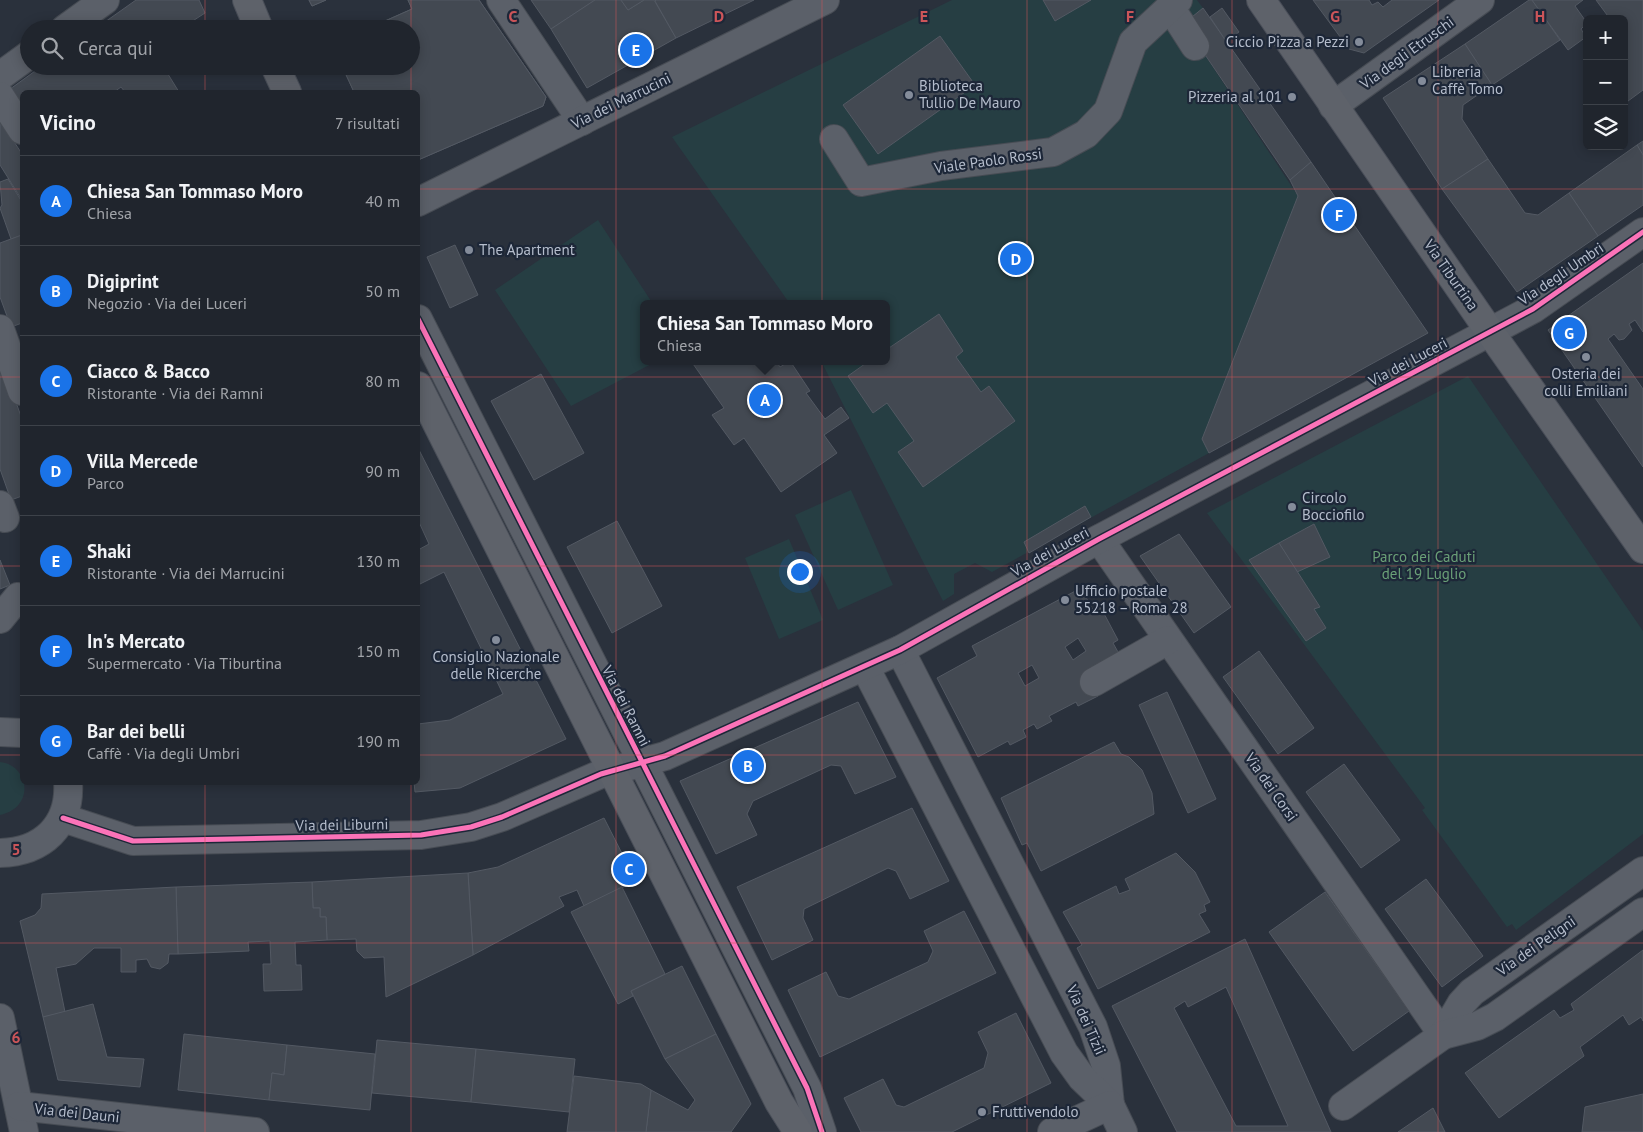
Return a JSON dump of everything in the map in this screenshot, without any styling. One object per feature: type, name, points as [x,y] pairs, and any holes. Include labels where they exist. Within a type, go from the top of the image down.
[{"type":"main road","points":[[247,0],[255,20]]},
{"type":"main road","name":"Via Tiburtina","points":[[1261,0],[1490,332],[1643,548]]},
{"type":"main road","points":[[279,75],[286,90]]},
{"type":"main road","points":[[420,390],[774,1094],[798,1132]]},
{"type":"street","points":[[77,20],[104,0]]},
{"type":"street","points":[[501,0],[582,121]]},
{"type":"street","name":"Via dei Marrucini","points":[[420,201],[825,0]]},
{"type":"street","name":"Via degli Etruschi","points":[[1333,106],[1480,0]]},
{"type":"street","points":[[1174,4],[1195,46]]},
{"type":"street","name":"Viale Paolo Rossi","points":[[834,139],[861,182],[941,166],[1053,152],[1086,134],[1108,111],[1133,42],[1174,4]]},
{"type":"street","points":[[0,76],[20,62]]},
{"type":"street","points":[[0,96],[20,127]]},
{"type":"street","name":"Via degli Umbri","points":[[1490,332],[1533,309],[1643,232]]},
{"type":"street","name":"Via dei Ramni","points":[[420,323],[641,764],[807,1088],[818,1114],[822,1132]]},
{"type":"street","name":"Via dei Luceri","points":[[613,771],[665,756],[900,650],[1099,539],[1490,332]]},
{"type":"street","points":[[9,334],[20,382]]},
{"type":"street","name":"Via dei Corsi","points":[[1099,539],[1443,1035]]},
{"type":"street","points":[[0,619],[18,597]]},
{"type":"street","points":[[1094,682],[1168,640]]},
{"type":"street","name":"Via dei Tizii","points":[[900,650],[1093,1027],[1106,1066],[1110,1105]]},
{"type":"street","name":"Via dei Tizii","points":[[865,667],[1064,1053],[1082,1078],[1110,1105]]},
{"type":"street","name":"Via dei Liburni","points":[[64,818],[133,841],[421,835],[484,823],[613,771]]},
{"type":"street","points":[[0,853],[32,846],[50,835],[64,818],[67,807],[68,785]]},
{"type":"street","name":"Via dei Peligni","points":[[1443,1035],[1461,1004],[1472,992],[1643,871]]},
{"type":"street","name":"Via dei Peligni","points":[[1343,1106],[1443,1035],[1477,1026],[1495,1017],[1643,912]]},
{"type":"street","points":[[0,1018],[21,1119]]},
{"type":"street","points":[[1052,1132],[1110,1105],[1123,1132]]},
{"type":"street","name":"Via dei Dauni","points":[[21,1119],[255,1132]]},
{"type":"green space","points":[[952,0],[1197,0],[1203,8],[1191,34],[1298,196],[1202,439],[1209,453],[992,572],[975,563],[954,574],[954,594],[943,601],[823,365],[890,365],[890,300],[787,300],[672,137]]},
{"type":"green space","points":[[598,220],[650,300],[640,300],[640,365],[649,365],[571,406],[495,290]]},
{"type":"green space","name":"Parco dei Caduti del 19 Luglio","points":[[1468,376],[1643,631],[1643,834],[1516,930],[1512,924],[1507,927],[1422,810],[1425,808],[1207,513]]},
{"type":"green space","points":[[851,490],[893,585],[838,610],[795,515]]},
{"type":"green space","points":[[789,539],[823,620],[779,639],[745,558]]},
{"type":"green space","points":[[0,762],[10,765],[17,770],[20,775],[20,785],[24,785],[24,787],[23,796],[19,804],[12,811],[0,815]]},
{"type":"building","points":[[136,0],[199,0],[205,13],[194,20],[108,20]]},
{"type":"building","points":[[309,0],[326,0],[312,6]]},
{"type":"building","points":[[309,0],[326,0],[312,6]]},
{"type":"building","points":[[408,0],[479,0],[546,97],[543,106],[420,159],[420,90],[353,90],[346,75],[408,75],[412,84],[467,60],[454,29],[420,43],[420,20],[387,20],[412,9]]},
{"type":"building","points":[[408,0],[479,0],[546,97],[543,106],[420,159],[420,90],[353,90],[346,75],[420,75],[420,20],[387,20],[412,9]]},
{"type":"building","points":[[531,0],[595,0],[551,29]]},
{"type":"building","points":[[595,0],[621,0],[628,10],[644,0],[654,0],[676,38],[587,88],[551,29]]},
{"type":"building","points":[[621,0],[644,0],[628,10]]},
{"type":"building","points":[[656,0],[754,0],[676,38]]},
{"type":"building","points":[[1043,0],[1091,0],[1055,21]]},
{"type":"building","points":[[1313,0],[1369,0],[1372,5],[1378,2],[1383,7],[1392,0],[1439,0],[1364,53],[1349,49]]},
{"type":"building","points":[[1529,0],[1532,0],[1560,40],[1492,85],[1465,44]]},
{"type":"building","points":[[1532,0],[1583,0],[1575,6],[1583,17],[1583,27],[1581,29],[1583,39],[1568,50]]},
{"type":"building","points":[[1596,0],[1643,0],[1643,90],[1628,101],[1628,15],[1607,15]]},
{"type":"building","points":[[1203,8],[1311,162],[1290,180],[1191,34],[1187,21]]},
{"type":"building","points":[[1222,8],[1239,32],[1226,41],[1210,17]]},
{"type":"building","name":"Biblioteca Tullio De Mauro","points":[[940,36],[975,85],[878,154],[843,105]]},
{"type":"building","points":[[1465,44],[1492,85],[1463,105],[1462,119],[1488,159],[1442,189],[1383,98]]},
{"type":"building","points":[[30,75],[169,75],[178,90],[123,90],[121,87],[117,90],[20,90],[20,112],[6,92]]},
{"type":"building","points":[[0,120],[20,151],[20,197],[0,165]]},
{"type":"building","points":[[1643,141],[1643,155],[1637,145]]},
{"type":"building","points":[[1637,145],[1643,155],[1643,205],[1598,236],[1569,193]]},
{"type":"building","points":[[1488,159],[1525,213],[1538,215],[1569,193],[1598,236],[1517,292],[1442,189]]},
{"type":"building","points":[[1311,162],[1428,333],[1209,453],[1202,439],[1298,196],[1290,180]]},
{"type":"building","points":[[8,179],[20,199],[20,236],[11,239],[0,208],[2,205],[0,182]]},
{"type":"building","points":[[20,236],[20,324],[11,327],[0,297],[0,243]]},
{"type":"building","points":[[455,245],[478,295],[450,308],[427,257]]},
{"type":"building","points":[[1643,263],[1643,332],[1635,320],[1629,324],[1632,330],[1624,339],[1619,340],[1614,334],[1608,339],[1643,389],[1643,467],[1548,330]]},
{"type":"building","points":[[939,314],[963,351],[956,357],[981,392],[989,386],[1015,421],[923,487],[898,452],[914,441],[887,403],[873,413],[848,376],[863,365],[890,365],[890,347]]},
{"type":"building","points":[[0,358],[20,413],[20,497],[11,500],[0,469]]},
{"type":"building","points":[[694,365],[779,365],[780,367],[793,365],[810,391],[806,393],[825,419],[841,407],[849,418],[824,435],[837,453],[781,492],[744,438],[734,445],[712,415],[724,408]]},
{"type":"building","points":[[541,374],[584,453],[534,480],[491,401]]},
{"type":"building","name":"Consiglio Nazionale delle Ricerche","points":[[420,452],[566,739],[460,788],[415,792],[414,785],[420,785],[420,724],[450,720],[503,694],[444,572],[420,584],[420,549],[429,544],[420,524]]},
{"type":"building","points":[[1085,506],[1091,517],[1029,553],[1024,542]]},
{"type":"building","points":[[617,521],[662,606],[612,633],[567,547]]},
{"type":"building","points":[[1314,524],[1330,557],[1297,572],[1279,543]]},
{"type":"building","points":[[1179,534],[1231,607],[1194,633],[1140,556]]},
{"type":"building","points":[[1279,543],[1320,607],[1314,609],[1326,628],[1306,641],[1249,560]]},
{"type":"building","points":[[0,560],[10,585],[0,589]]},
{"type":"building","points":[[1081,588],[1093,610],[1100,606],[1118,640],[1113,643],[1123,661],[1089,679],[1098,696],[1078,706],[1076,702],[1049,716],[1052,721],[1037,729],[1034,724],[1023,730],[1026,737],[1010,745],[1008,741],[978,757],[937,678],[977,656],[972,646]],"holes":[[[1078,638],[1086,651],[1073,660],[1065,647]],[[1032,665],[1039,678],[1025,686],[1018,673]]]},
{"type":"building","points":[[1259,651],[1314,728],[1278,754],[1223,677]]},
{"type":"building","points":[[1167,692],[1216,799],[1188,813],[1139,705]]},
{"type":"building","points":[[858,702],[896,777],[855,794],[841,766],[831,765],[753,801],[747,814],[757,835],[716,854],[680,781]]},
{"type":"building","points":[[1114,742],[1121,754],[1129,757],[1142,770],[1152,793],[1154,814],[1041,871],[1027,843],[1022,845],[1001,798]]},
{"type":"building","points":[[1344,764],[1400,840],[1361,868],[1306,792]]},
{"type":"building","points":[[912,808],[949,881],[910,899],[896,871],[888,868],[804,909],[803,918],[813,940],[772,960],[737,887]]},
{"type":"building","points":[[604,818],[636,881],[584,906],[577,890],[559,897],[564,906],[473,955],[468,873],[498,867]]},
{"type":"building","points":[[1176,853],[1195,872],[1210,902],[1204,905],[1206,911],[1199,914],[1210,932],[1098,989],[1077,948],[1082,945],[1063,912],[1116,886],[1119,894],[1130,890],[1125,879]]},
{"type":"building","points":[[468,873],[473,955],[386,997],[384,957],[364,958],[357,951],[356,939],[327,940],[326,917],[320,917],[320,908],[313,908],[312,882]]},
{"type":"building","points":[[1426,879],[1483,956],[1442,987],[1385,909]]},
{"type":"building","points":[[312,882],[313,908],[320,908],[320,917],[326,917],[327,940],[295,942],[296,965],[301,965],[302,990],[264,991],[263,964],[271,964],[270,941],[248,942],[249,951],[178,954],[176,887]]},
{"type":"building","points":[[176,887],[178,954],[169,954],[168,963],[160,969],[151,967],[147,959],[136,960],[136,972],[121,972],[121,948],[94,948],[76,964],[56,968],[65,1012],[43,1017],[20,921],[35,915],[41,908],[42,894]]},
{"type":"building","points":[[622,887],[665,974],[631,991],[633,996],[618,1004],[571,912]]},
{"type":"building","points":[[1325,892],[1409,1011],[1353,1051],[1269,932]]},
{"type":"building","points":[[964,911],[996,973],[820,1057],[788,990],[826,972],[838,996],[849,999],[928,962],[933,951],[924,931]]},
{"type":"building","points":[[1245,939],[1331,1132],[1177,1132],[1112,1006]],"holes":[[[1226,987],[1288,1126],[1236,1126],[1174,1008],[1185,1001],[1188,1007]]]},
{"type":"building","points":[[1643,950],[1643,1021],[1641,1017],[1629,1025],[1623,1015],[1580,1047],[1584,1056],[1499,1118],[1465,1073],[1554,1010],[1560,1018],[1574,1010],[1571,1004]]},
{"type":"building","points":[[682,966],[716,1034],[665,1059],[631,991]]},
{"type":"building","points":[[93,1004],[107,1057],[144,1059],[140,1087],[58,1080],[43,1017]]},
{"type":"building","points":[[1016,1013],[1051,1083],[952,1132],[861,1132],[844,1098],[883,1079],[896,1105],[904,1107],[984,1068],[988,1053],[978,1032]]},
{"type":"building","points":[[184,1034],[287,1045],[284,1075],[272,1073],[269,1100],[178,1090]]},
{"type":"building","points":[[716,1034],[751,1104],[731,1132],[646,1132],[651,1090],[688,1110],[695,1100],[665,1059]]},
{"type":"building","points":[[377,1040],[476,1049],[471,1102],[372,1093]]},
{"type":"building","points":[[287,1045],[375,1054],[370,1110],[269,1100],[272,1073],[284,1075]]},
{"type":"building","points":[[476,1049],[575,1059],[569,1112],[471,1102]]},
{"type":"building","points":[[574,1076],[641,1084],[651,1090],[646,1132],[567,1132]]},
{"type":"building","points":[[1643,1094],[1643,1132],[1582,1132],[1585,1107]]},
{"type":"building","points":[[1433,1108],[1445,1132],[1398,1132]]},
{"type":"cycle path","points":[[63,818],[133,841],[421,835],[471,827],[502,817],[601,774],[665,756],[900,650],[1099,539],[1533,309],[1643,232]]},
{"type":"cycle path","points":[[420,323],[807,1088],[822,1132]]},
{"type":"place","name":"Ciccio Pizza a Pezzi","points":[[1359,42]]},
{"type":"place","name":"Shaki","points":[[636,50]]},
{"type":"place","name":"Libreria Caffè Tomo","points":[[1422,81]]},
{"type":"place","name":"Biblioteca Tullio De Mauro","points":[[909,95]]},
{"type":"place","name":"Pizzeria al 101","points":[[1292,97]]},
{"type":"place","name":"In's Mercato","points":[[1339,215]]},
{"type":"place","name":"The Apartment","points":[[469,250]]},
{"type":"place","name":"Villa Mercede","points":[[1016,259]]},
{"type":"place","name":"Bar dei belli","points":[[1569,333]]},
{"type":"place","name":"Osteria dei colli Emiliani","points":[[1586,357]]},
{"type":"place","name":"Chiesa San Tommaso Moro","points":[[765,400]]},
{"type":"place","name":"Circolo Bocciofilo","points":[[1292,507]]},
{"type":"place","name":"Ufficio postale 55218 – Roma 28","points":[[1065,600]]},
{"type":"place","name":"Consiglio Nazionale delle Ricerche","points":[[496,640]]},
{"type":"place","name":"Digiprint","points":[[748,766]]},
{"type":"place","name":"Ciacco & Bacco","points":[[629,869]]},
{"type":"place","name":"Fruttivendolo","points":[[982,1112]]}]
